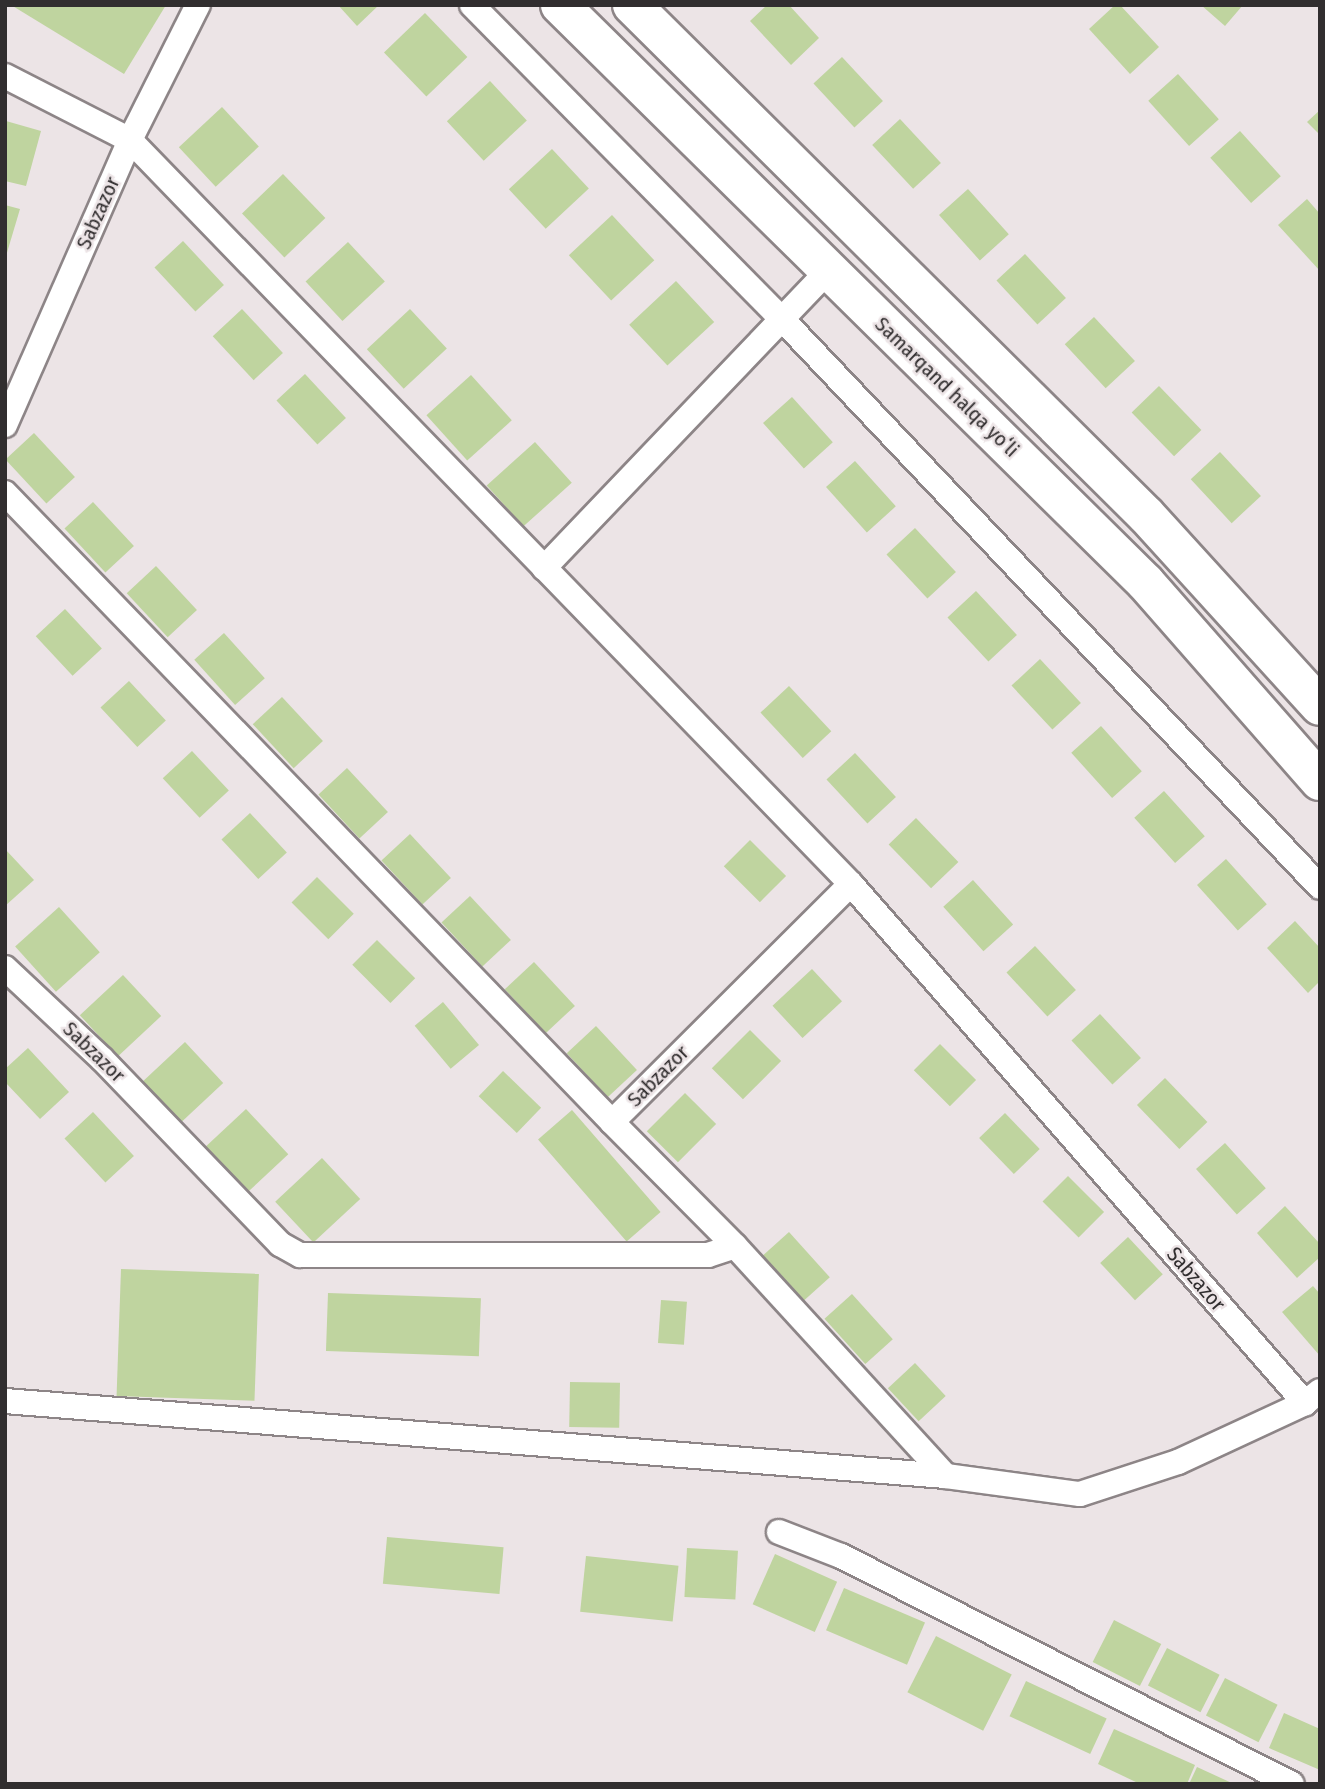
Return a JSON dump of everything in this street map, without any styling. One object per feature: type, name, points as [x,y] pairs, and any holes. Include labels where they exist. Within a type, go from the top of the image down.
[{"type":"highway","name":"Samarqand halqa yoʻli","points":[[561,5],[1145,582],[1320,781]]},
{"type":"highway","points":[[632,5],[1146,515],[1320,706]]},
{"type":"street","name":"Sabzazor","points":[[5,425],[130,140],[198,5]]},
{"type":"street","points":[[472,5],[782,319],[1320,887]]},
{"type":"street","points":[[5,76],[130,140],[850,884]]},
{"type":"street","points":[[544,568],[828,271]]},
{"type":"street","points":[[5,493],[612,1122]]},
{"type":"street","name":"Sabzazor","points":[[5,968],[102,1059],[280,1244],[300,1255],[708,1255],[735,1246],[612,1122],[850,884],[1312,1397]]},
{"type":"street","points":[[735,1246],[946,1476]]},
{"type":"street","points":[[5,1401],[946,1476],[1080,1494],[1178,1462],[1312,1397]]},
{"type":"street","points":[[779,1532],[841,1556],[1292,1784]]},
{"type":"building","points":[[11,5],[166,5],[124,74]]},
{"type":"building","points":[[338,5],[379,5],[357,26]]},
{"type":"building","points":[[767,5],[789,5],[819,38],[791,65],[750,21]]},
{"type":"building","points":[[1115,5],[1120,5],[1159,47],[1130,74],[1089,29]]},
{"type":"building","points":[[1201,5],[1243,5],[1225,26]]},
{"type":"building","points":[[425,13],[467,57],[426,96],[384,53]]},
{"type":"building","points":[[842,57],[883,101],[854,127],[813,84]]},
{"type":"building","points":[[1178,74],[1219,119],[1189,146],[1148,101]]},
{"type":"building","points":[[490,81],[527,120],[484,161],[447,121]]},
{"type":"building","points":[[222,107],[259,146],[216,187],[179,147]]},
{"type":"building","points":[[1320,110],[1320,135],[1307,122]]},
{"type":"building","points":[[900,119],[941,163],[913,189],[872,145]]},
{"type":"building","points":[[6,121],[41,131],[26,186],[5,181]]},
{"type":"building","points":[[1240,131],[1281,176],[1251,203],[1210,158]]},
{"type":"building","points":[[552,149],[589,188],[546,229],[509,189]]},
{"type":"building","points":[[283,174],[325,218],[284,257],[242,214]]},
{"type":"building","points":[[968,189],[1009,234],[980,260],[939,215]]},
{"type":"building","points":[[1307,199],[1320,214],[1320,271],[1278,225]]},
{"type":"building","points":[[5,205],[20,209],[6,256],[5,256]]},
{"type":"building","points":[[612,215],[654,260],[611,301],[569,255]]},
{"type":"building","points":[[183,241],[224,285],[195,311],[154,268]]},
{"type":"building","points":[[348,242],[385,281],[342,321],[306,282]]},
{"type":"building","points":[[1025,254],[1066,298],[1037,324],[996,281]]},
{"type":"building","points":[[676,281],[714,322],[667,366],[629,325]]},
{"type":"building","points":[[242,309],[283,353],[254,380],[213,336]]},
{"type":"building","points":[[410,309],[447,348],[404,389],[367,349]]},
{"type":"building","points":[[1094,317],[1135,361],[1106,388],[1065,344]]},
{"type":"building","points":[[305,374],[346,418],[317,444],[276,401]]},
{"type":"building","points":[[471,375],[512,420],[467,460],[426,415]]},
{"type":"building","points":[[1159,386],[1201,430],[1174,456],[1132,412]]},
{"type":"building","points":[[792,397],[833,442],[804,468],[763,423]]},
{"type":"building","points":[[34,433],[75,477],[46,503],[5,460]]},
{"type":"building","points":[[535,442],[572,483],[523,526],[487,485]]},
{"type":"building","points":[[1220,452],[1261,496],[1232,523],[1191,479]]},
{"type":"building","points":[[855,461],[896,506],[867,532],[826,487]]},
{"type":"building","points":[[93,502],[134,546],[105,572],[64,529]]},
{"type":"building","points":[[915,528],[956,572],[927,598],[886,555]]},
{"type":"building","points":[[156,566],[197,610],[168,637],[127,593]]},
{"type":"building","points":[[976,591],[1017,635],[988,661],[947,618]]},
{"type":"building","points":[[65,609],[102,648],[73,676],[36,636]]},
{"type":"building","points":[[224,633],[265,678],[235,705],[194,660]]},
{"type":"building","points":[[1040,659],[1081,703],[1052,729],[1011,686]]},
{"type":"building","points":[[129,681],[166,720],[137,747],[100,708]]},
{"type":"building","points":[[789,686],[831,731],[803,758],[760,713]]},
{"type":"building","points":[[282,697],[323,741],[294,768],[253,724]]},
{"type":"building","points":[[1101,726],[1142,771],[1112,798],[1071,753]]},
{"type":"building","points":[[192,751],[229,790],[200,818],[163,778]]},
{"type":"building","points":[[855,753],[896,797],[867,823],[826,780]]},
{"type":"building","points":[[347,768],[388,812],[359,838],[318,795]]},
{"type":"building","points":[[1164,791],[1205,836],[1175,863],[1134,818]]},
{"type":"building","points":[[250,813],[287,852],[258,879],[221,840]]},
{"type":"building","points":[[916,818],[958,862],[931,888],[889,844]]},
{"type":"building","points":[[410,834],[451,878],[422,904],[381,861]]},
{"type":"building","points":[[750,840],[786,876],[760,902],[724,866]]},
{"type":"building","points":[[5,849],[34,880],[5,906]]},
{"type":"building","points":[[1226,859],[1267,904],[1238,930],[1197,885]]},
{"type":"building","points":[[317,877],[354,914],[328,939],[292,902]]},
{"type":"building","points":[[973,880],[1013,925],[983,951],[943,907]]},
{"type":"building","points":[[470,896],[511,940],[482,966],[441,923]]},
{"type":"building","points":[[59,907],[100,952],[56,992],[15,946]]},
{"type":"building","points":[[1295,921],[1320,948],[1320,981],[1308,993],[1267,948]]},
{"type":"building","points":[[377,940],[415,978],[390,1003],[352,965]]},
{"type":"building","points":[[1035,946],[1076,990],[1047,1016],[1006,973]]},
{"type":"building","points":[[534,962],[575,1006],[546,1033],[505,989]]},
{"type":"building","points":[[812,969],[842,1001],[803,1038],[773,1006]]},
{"type":"building","points":[[123,975],[161,1016],[118,1056],[80,1015]]},
{"type":"building","points":[[443,1002],[479,1045],[451,1069],[415,1026]]},
{"type":"building","points":[[1100,1014],[1141,1058],[1112,1084],[1071,1041]]},
{"type":"building","points":[[596,1026],[637,1070],[608,1097],[567,1053]]},
{"type":"building","points":[[750,1030],[781,1061],[743,1099],[712,1068]]},
{"type":"building","points":[[185,1042],[223,1083],[179,1124],[141,1083]]},
{"type":"building","points":[[940,1044],[976,1080],[950,1106],[914,1070]]},
{"type":"building","points":[[28,1048],[69,1092],[40,1119],[5,1082],[5,1069]]},
{"type":"building","points":[[503,1071],[541,1108],[517,1133],[479,1096]]},
{"type":"building","points":[[1165,1078],[1207,1122],[1179,1149],[1137,1105]]},
{"type":"building","points":[[685,1093],[716,1124],[678,1162],[647,1131]]},
{"type":"building","points":[[246,1109],[288,1154],[245,1195],[203,1149]]},
{"type":"building","points":[[572,1110],[661,1212],[627,1241],[538,1140]]},
{"type":"building","points":[[93,1112],[134,1156],[105,1182],[64,1139]]},
{"type":"building","points":[[1005,1113],[1040,1149],[1014,1174],[979,1138]]},
{"type":"building","points":[[1225,1143],[1266,1188],[1237,1214],[1196,1169]]},
{"type":"building","points":[[322,1158],[360,1199],[313,1243],[275,1202]]},
{"type":"building","points":[[1068,1176],[1104,1212],[1079,1238],[1043,1201]]},
{"type":"building","points":[[1285,1206],[1320,1244],[1320,1257],[1297,1278],[1257,1233]]},
{"type":"building","points":[[789,1232],[830,1277],[802,1302],[762,1257]]},
{"type":"building","points":[[1128,1237],[1163,1274],[1135,1300],[1100,1263]]},
{"type":"building","points":[[121,1269],[259,1274],[254,1401],[117,1396]]},
{"type":"building","points":[[1313,1286],[1320,1294],[1320,1356],[1282,1312]]},
{"type":"building","points":[[328,1293],[481,1298],[479,1356],[326,1351]]},
{"type":"building","points":[[852,1294],[893,1339],[865,1364],[825,1319]]},
{"type":"building","points":[[661,1300],[687,1302],[684,1345],[658,1343]]},
{"type":"building","points":[[915,1363],[946,1396],[919,1421],[888,1388]]},
{"type":"building","points":[[570,1382],[620,1383],[619,1428],[569,1427]]},
{"type":"building","points":[[387,1537],[504,1547],[499,1594],[383,1584]]},
{"type":"building","points":[[687,1548],[738,1551],[735,1600],[684,1597]]},
{"type":"building","points":[[775,1554],[837,1582],[815,1632],[753,1604]]},
{"type":"building","points":[[586,1556],[678,1566],[673,1621],[580,1612]]},
{"type":"building","points":[[844,1588],[925,1622],[907,1665],[826,1630]]},
{"type":"building","points":[[1114,1620],[1161,1644],[1140,1686],[1093,1662]]},
{"type":"building","points":[[936,1636],[1012,1675],[983,1731],[907,1692]]},
{"type":"building","points":[[1167,1648],[1220,1675],[1201,1712],[1148,1685]]},
{"type":"building","points":[[1225,1678],[1278,1705],[1259,1742],[1206,1715]]},
{"type":"building","points":[[1026,1681],[1107,1719],[1090,1754],[1010,1716]]},
{"type":"building","points":[[1284,1713],[1320,1729],[1320,1770],[1269,1748]]},
{"type":"building","points":[[1114,1729],[1195,1765],[1187,1784],[1140,1784],[1098,1764]]},
{"type":"building","points":[[1197,1767],[1234,1784],[1189,1784]]}]
